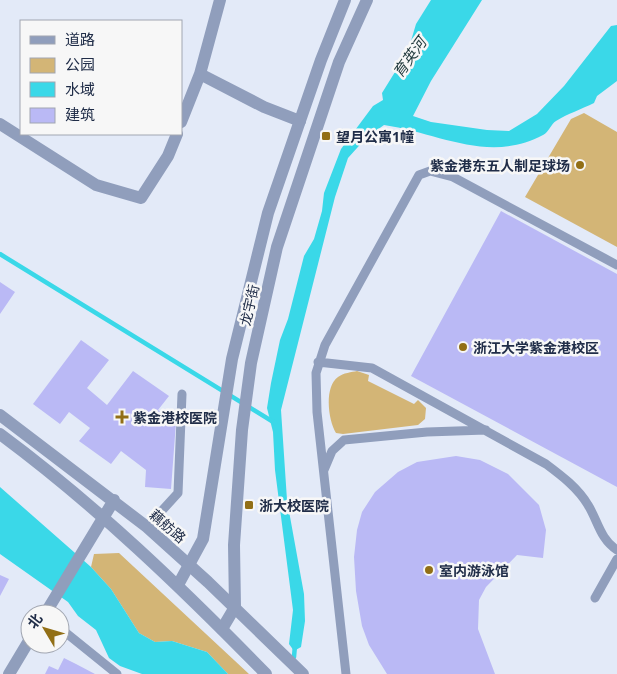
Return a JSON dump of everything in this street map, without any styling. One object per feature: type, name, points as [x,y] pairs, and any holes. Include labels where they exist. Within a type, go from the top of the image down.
[{"type":"street","points":[[182,119],[200,74],[220,0]]},
{"type":"street","name":"龙宇街","points":[[178,585],[203,539],[220,422],[232,359],[268,212],[345,0]]},
{"type":"street","name":"龙宇街","points":[[235,607],[234,544],[242,430],[251,363],[277,246],[339,62],[367,0]]},
{"type":"street","points":[[200,74],[264,107],[300,122]]},
{"type":"street","points":[[0,124],[96,185],[141,198],[168,156],[177,135]]},
{"type":"street","name":"藕舫路","points":[[0,415],[147,527],[235,607],[304,674]]},
{"type":"street","points":[[0,434],[58,479],[178,585],[266,674]]},
{"type":"street","points":[[51,604],[114,500]]},
{"type":"street","points":[[222,629],[235,607]]},
{"type":"street","points":[[9,674],[21,654]]},
{"type":"lane","points":[[346,674],[317,412],[316,373],[325,344],[419,176],[430,171],[453,177],[617,265]]},
{"type":"lane","points":[[318,362],[372,368],[546,464],[571,484],[588,505],[602,536],[617,550]]},
{"type":"lane","points":[[147,527],[178,493],[182,394]]},
{"type":"lane","points":[[324,470],[332,451],[344,440],[426,432],[487,430]]},
{"type":"lane","points":[[596,598],[617,559]]},
{"type":"lane","points":[[70,636],[117,674]]},
{"type":"green space","name":"紫金港东五人制足球场","points":[[584,113],[617,132],[617,247],[525,197],[571,119]]},
{"type":"green space","points":[[357,371],[369,375],[368,381],[414,404],[418,400],[426,408],[425,419],[418,425],[343,434],[336,433],[329,412],[331,388],[338,377]]},
{"type":"green space","points":[[119,553],[249,674],[228,674],[207,652],[172,641],[155,642],[139,633],[111,589],[91,567],[94,554]]},
{"type":"water","name":"育英河","points":[[431,0],[482,0],[431,81],[413,116],[431,122],[487,130],[509,131],[537,114],[564,86],[611,26],[617,25],[617,81],[597,96],[594,103],[560,118],[554,122],[545,134],[523,143],[503,147],[483,147],[384,125],[366,138],[348,158],[335,197],[281,410],[287,500],[304,594],[305,621],[301,647],[294,651],[289,644],[293,610],[275,470],[273,432],[267,408],[280,340],[288,319],[304,256],[314,239],[322,211],[324,193],[341,149],[373,106],[383,100],[382,93],[408,51],[416,24]]},
{"type":"water","points":[[0,487],[91,567],[111,589],[139,633],[155,642],[172,641],[207,652],[228,674],[142,674],[120,666],[109,658],[96,630],[78,616],[68,602],[0,554]]},
{"type":"building","points":[[501,211],[617,274],[617,487],[411,376]]},
{"type":"building","points":[[0,282],[15,292],[0,314]]},
{"type":"building","name":"紫金港校医院","points":[[81,340],[109,360],[87,388],[107,405],[133,371],[169,396],[158,410],[176,422],[171,489],[145,487],[146,470],[121,451],[111,464],[79,441],[90,428],[69,412],[60,424],[33,404]]},
{"type":"building","name":"室内游泳馆","points":[[456,456],[480,460],[508,474],[539,505],[546,530],[543,558],[517,555],[486,587],[479,600],[478,629],[495,674],[387,674],[369,645],[362,626],[356,591],[354,557],[357,530],[362,512],[375,492],[398,472],[417,462]]},
{"type":"building","points":[[0,575],[9,579],[0,596]]},
{"type":"building","points":[[64,658],[95,674],[45,674],[49,666],[58,670]]},
{"type":"waterway","points":[[0,254],[275,423]]},
{"type":"waterway","points":[[294,657],[295,645]]},
{"type":"place","name":"望月公寓1幢","points":[[326,136]]},
{"type":"place","name":"紫金港东五人制足球场","points":[[580,165]]},
{"type":"place","name":"浙江大学紫金港校区","points":[[463,347]]},
{"type":"place","name":"紫金港校医院","points":[[122,417]]},
{"type":"place","name":"浙大校医院","points":[[249,505]]},
{"type":"place","name":"室内游泳馆","points":[[429,570]]}]
